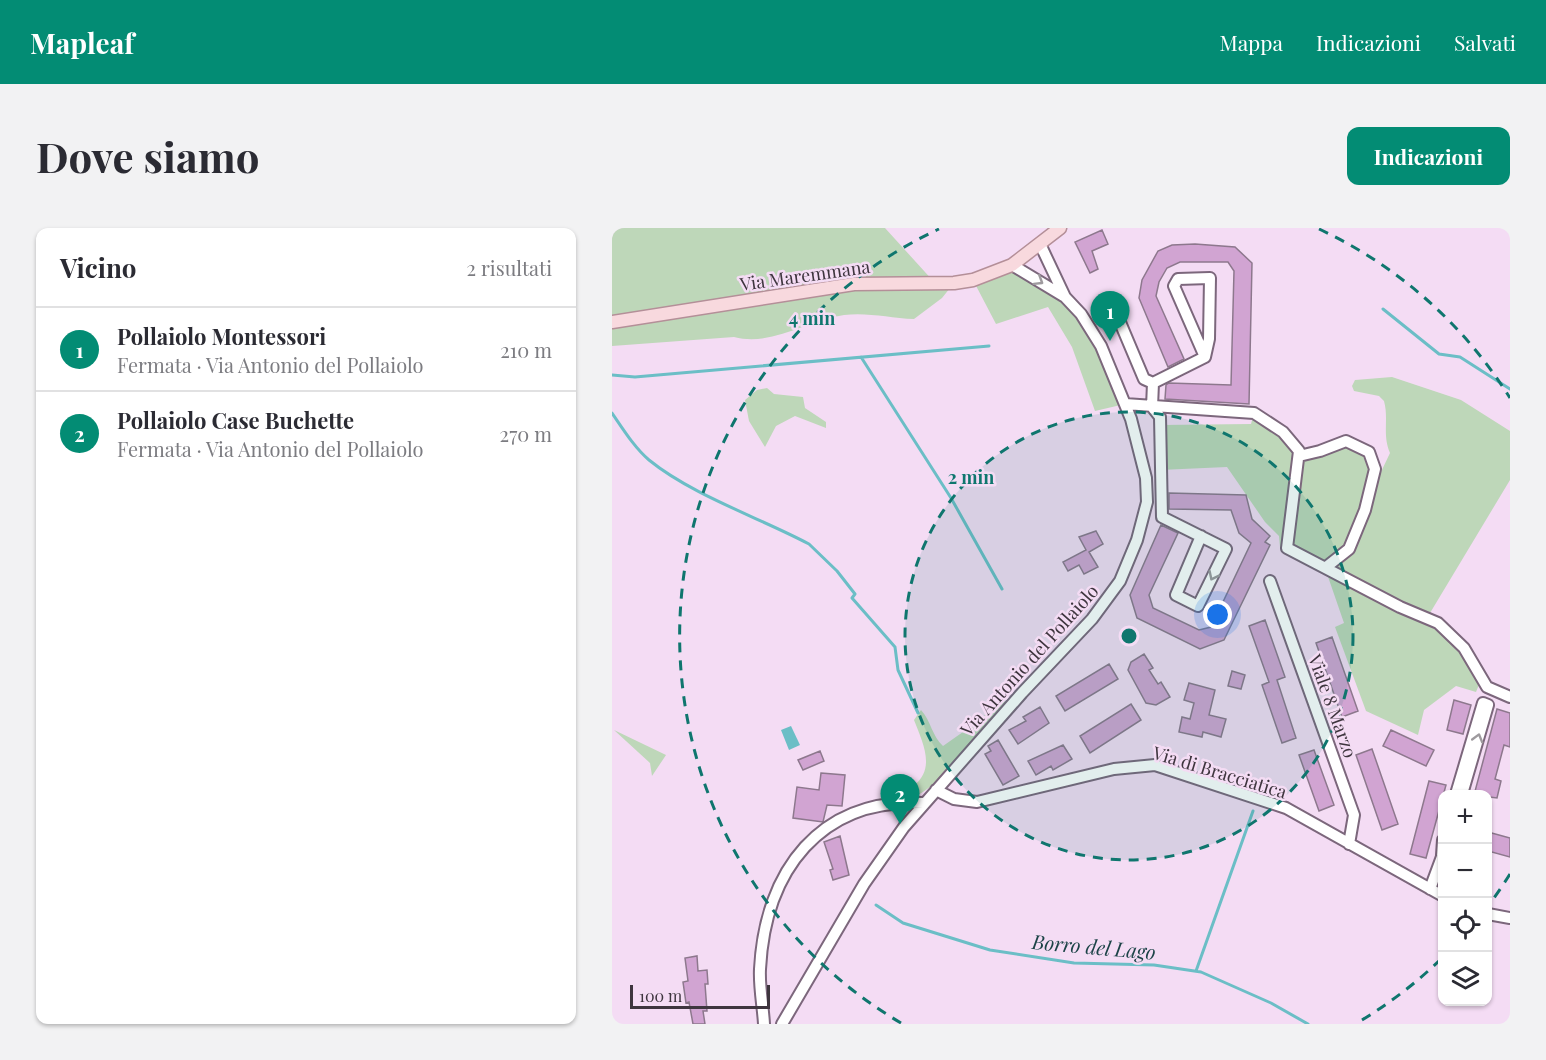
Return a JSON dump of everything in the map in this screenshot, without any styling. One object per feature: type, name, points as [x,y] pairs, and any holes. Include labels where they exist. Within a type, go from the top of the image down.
[{"type":"main road","name":"Via Maremmana","points":[[612,322],[854,284],[954,283],[994,274],[1012,264],[1058,229]]},
{"type":"street","name":"Via Antonio del Pollaiolo","points":[[782,1024],[864,884],[924,803],[1092,619],[1120,581],[1137,540],[1147,502],[1146,478],[1131,419],[1092,329],[1065,297],[1040,244]]},
{"type":"street","name":"Via Antonio del Pollaiolo","points":[[1012,264],[1065,297]]},
{"type":"street","points":[[1210,278],[1209,339],[1205,357],[1174,286],[1178,279],[1210,278]]},
{"type":"street","points":[[1114,308],[1144,379],[1153,383]]},
{"type":"street","points":[[1153,383],[1205,357]]},
{"type":"street","points":[[1153,383],[1152,407],[1160,417],[1162,517],[1201,536],[1226,549],[1198,606],[1176,595],[1201,536]]},
{"type":"street","points":[[1125,404],[1254,413],[1283,432],[1293,441],[1299,456],[1287,548],[1400,608],[1438,623],[1464,648],[1487,687],[1510,697]]},
{"type":"street","points":[[1131,419],[1152,407]]},
{"type":"street","points":[[1299,456],[1320,452],[1346,441],[1369,452],[1375,469],[1365,510],[1349,549],[1325,568]]},
{"type":"street","name":"Viale 8 Marzo","points":[[1270,580],[1354,815],[1349,844]]},
{"type":"street","points":[[1457,790],[1483,703],[1488,705],[1463,790]]},
{"type":"street","name":"Via di Bracciatica","points":[[936,790],[954,799],[978,802],[1114,769],[1155,765],[1286,808],[1438,893]]},
{"type":"street","points":[[764,1024],[760,970],[766,927],[776,892],[790,862],[833,822],[872,806],[895,802],[924,803]]},
{"type":"street","points":[[1430,889],[1438,866]]},
{"type":"street","points":[[1492,915],[1510,918]]},
{"type":"green space","points":[[612,228],[885,228],[935,283],[954,283],[942,298],[914,319],[853,314],[830,318],[776,336],[762,338],[734,337],[612,346]]},
{"type":"green space","points":[[1012,265],[1081,314],[1125,404],[1095,411],[1072,347],[1048,307],[996,324],[973,280]]},
{"type":"green space","points":[[1392,377],[1461,400],[1510,431],[1510,480],[1427,618],[1438,623],[1482,677],[1476,692],[1456,686],[1424,710],[1418,735],[1366,711],[1335,627],[1344,623],[1325,568],[1287,548],[1280,547],[1279,536],[1265,522],[1227,467],[1160,470],[1160,425],[1251,424],[1254,413],[1299,451],[1338,442],[1359,445],[1380,474],[1390,453],[1386,440],[1384,401],[1379,396],[1354,391],[1352,386],[1355,380]]},
{"type":"green space","points":[[767,388],[774,394],[803,397],[805,408],[826,422],[826,428],[795,416],[776,426],[765,447],[749,421],[745,400],[757,390]]},
{"type":"green space","points":[[1000,700],[1007,702],[936,782],[922,793],[912,797],[896,794],[913,786],[924,771],[926,763],[924,746],[914,720],[921,710],[936,738],[943,746],[980,720]]},
{"type":"green space","points":[[614,730],[666,755],[652,776],[650,763]]},
{"type":"water","points":[[791,726],[800,745],[789,750],[781,730]]},
{"type":"building","points":[[1102,230],[1108,244],[1092,251],[1098,269],[1090,273],[1075,242]]},
{"type":"building","points":[[1172,245],[1235,247],[1252,263],[1249,404],[1165,399],[1166,385],[1169,383],[1231,385],[1234,271],[1228,262],[1180,262],[1167,268],[1159,282],[1156,296],[1184,359],[1168,367],[1139,298],[1142,280],[1158,251]]},
{"type":"building","points":[[1169,493],[1246,495],[1252,519],[1270,536],[1265,542],[1270,545],[1224,640],[1200,649],[1137,618],[1130,595],[1161,525],[1178,533],[1149,595],[1153,608],[1199,630],[1211,627],[1251,543],[1239,533],[1231,510],[1169,509]]},
{"type":"building","points":[[1096,531],[1103,544],[1089,552],[1098,567],[1084,574],[1079,565],[1068,571],[1063,562],[1086,550],[1079,537]]},
{"type":"building","points":[[1265,620],[1285,677],[1277,680],[1296,738],[1282,743],[1262,685],[1269,682],[1249,626]]},
{"type":"building","points":[[1332,637],[1358,711],[1342,717],[1316,643]]},
{"type":"building","points":[[1144,654],[1153,668],[1149,670],[1158,684],[1161,682],[1170,697],[1156,705],[1146,703],[1128,670],[1131,662]]},
{"type":"building","points":[[1109,664],[1118,679],[1065,711],[1056,696]]},
{"type":"building","points":[[1232,671],[1245,675],[1241,689],[1228,686]]},
{"type":"building","points":[[1189,683],[1215,690],[1209,715],[1226,719],[1221,737],[1203,732],[1202,737],[1179,732],[1182,717],[1190,719],[1194,703],[1184,700]]},
{"type":"building","points":[[1454,700],[1471,705],[1463,734],[1447,730]]},
{"type":"building","points":[[1131,704],[1141,720],[1090,753],[1080,736]]},
{"type":"building","points":[[1040,707],[1049,723],[1018,744],[1009,730],[1026,721],[1023,717]]},
{"type":"building","points":[[1497,709],[1510,713],[1510,747],[1504,745],[1495,779],[1501,781],[1497,798],[1492,797],[1492,790],[1475,790]]},
{"type":"building","points":[[1391,730],[1434,750],[1426,766],[1383,746]]},
{"type":"building","points":[[998,740],[1019,776],[1003,785],[985,754],[991,751],[988,746]]},
{"type":"building","points":[[1063,745],[1072,759],[1053,770],[1051,766],[1036,775],[1028,761]]},
{"type":"building","points":[[1372,749],[1398,824],[1382,830],[1356,755]]},
{"type":"building","points":[[1314,750],[1334,805],[1319,811],[1299,755]]},
{"type":"building","points":[[820,751],[824,761],[803,770],[798,760]]},
{"type":"building","points":[[821,773],[845,775],[842,806],[827,805],[823,822],[793,818],[797,787],[819,790]]},
{"type":"building","points":[[1429,781],[1446,785],[1445,790],[1438,790],[1438,814],[1426,858],[1410,854]]},
{"type":"building","points":[[1492,833],[1510,838],[1510,857],[1492,852]]},
{"type":"building","points":[[840,836],[849,875],[833,880],[830,870],[833,869],[824,842]]},
{"type":"building","points":[[697,956],[698,971],[707,970],[708,984],[705,984],[707,1011],[703,1011],[705,1024],[693,1024],[689,1002],[686,1003],[683,982],[688,981],[685,958]]},
{"type":"waterway","points":[[1383,309],[1439,354],[1460,357],[1510,389]]},
{"type":"waterway","points":[[612,375],[635,377],[989,346]]},
{"type":"waterway","points":[[861,357],[951,498],[1002,589]]},
{"type":"waterway","points":[[612,413],[638,449],[666,473],[706,495],[809,544],[837,571],[855,594],[852,598],[895,647],[898,670],[918,713]]},
{"type":"waterway","points":[[1196,971],[1253,811]]},
{"type":"waterway","name":"Borro del Lago","points":[[876,905],[903,923],[990,950],[1074,963],[1154,965],[1201,972],[1271,1003],[1308,1024]]},
{"type":"place","name":"Pollaiolo Montessori","points":[[1110,341]]},
{"type":"place","name":"Pollaiolo Case Buchette","points":[[900,824]]}]
